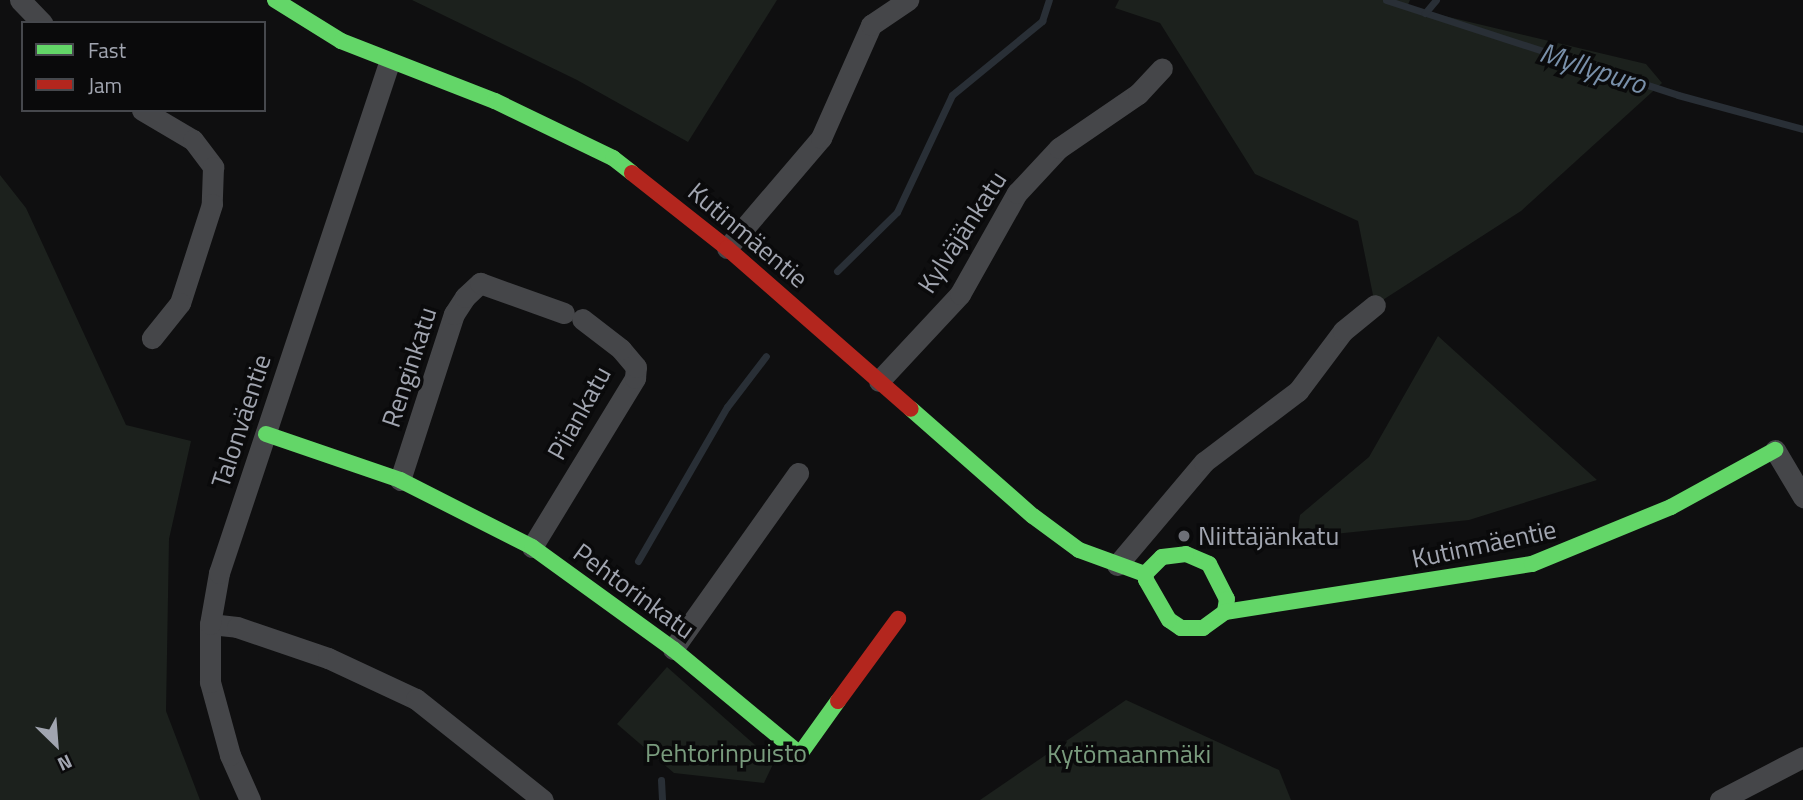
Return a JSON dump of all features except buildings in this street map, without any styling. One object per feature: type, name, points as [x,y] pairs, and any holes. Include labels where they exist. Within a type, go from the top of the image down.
[{"type":"street","points":[[20,0],[40,21]]},
{"type":"street","name":"Kutinmäentie","points":[[275,0],[341,41],[389,63],[495,101],[587,142],[643,179],[727,248],[1033,516],[1079,550],[1145,574],[1161,610],[1181,628],[1215,623],[1225,612],[1532,564],[1671,507],[1775,450]]},
{"type":"street","points":[[727,248],[821,138],[871,25],[908,0]]},
{"type":"street","name":"Talonväentie","points":[[250,800],[215,705],[208,653],[219,573],[389,63]]},
{"type":"street","name":"Kylväjänkatu","points":[[879,381],[960,294],[1017,193],[1059,148],[1139,94],[1162,68]]},
{"type":"street","points":[[145,112],[193,140],[213,167],[212,204],[180,303],[152,338]]},
{"type":"street","name":"Renginkatu","points":[[400,480],[454,314],[465,297],[480,283],[573,316]]},
{"type":"street","points":[[1117,565],[1204,462],[1298,391],[1343,331],[1375,305]]},
{"type":"street","name":"Piiankatu","points":[[532,547],[635,378],[635,368],[621,349],[573,316]]},
{"type":"street","name":"Pehtorinkatu","points":[[267,434],[400,480],[532,547],[673,649],[800,754],[898,619]]},
{"type":"street","points":[[1775,450],[1803,497]]},
{"type":"street","points":[[673,649],[799,473]]},
{"type":"street","points":[[1145,574],[1162,557],[1186,554],[1199,558],[1216,573],[1227,599],[1225,612]]},
{"type":"street","points":[[210,624],[237,627],[328,658],[416,699],[543,800]]},
{"type":"street","points":[[1720,800],[1803,757]]},
{"type":"green space","points":[[412,0],[777,0],[688,142],[577,80]]},
{"type":"green space","points":[[1119,0],[1410,0],[1407,7],[1646,64],[1662,83],[1521,211],[1375,305],[1358,221],[1255,174],[1160,23],[1115,8]]},
{"type":"green space","points":[[0,175],[26,208],[126,425],[191,441],[169,539],[166,711],[200,800],[0,800]]},
{"type":"green space","points":[[1438,336],[1597,480],[1469,520],[1296,538],[1300,515],[1369,457]]},
{"type":"green space","name":"Pehtorinpuisto","points":[[667,667],[774,762],[764,783],[674,773],[617,724]]},
{"type":"green space","name":"Kytömaanmäki","points":[[1126,700],[1279,770],[1291,800],[980,800]]},
{"type":"waterway","points":[[837,271],[897,212],[952,95],[1042,21],[1049,0]]},
{"type":"waterway","name":"Myllypuro","points":[[1386,0],[1678,95],[1803,129]]},
{"type":"waterway","points":[[1425,13],[1436,0]]},
{"type":"waterway","points":[[638,561],[727,407],[766,356]]},
{"type":"waterway","points":[[661,780],[662,800]]},
{"type":"traffic: fast","points":[[275,0],[341,41],[495,101],[613,158],[632,173]]},
{"type":"traffic: fast","points":[[911,409],[1033,516],[1079,550],[1145,574]]},
{"type":"traffic: fast","points":[[266,434],[400,480],[532,547],[673,649],[800,754],[838,701]]},
{"type":"traffic: fast","points":[[1225,612],[1532,564],[1671,507],[1775,450]]},
{"type":"traffic: fast","points":[[1186,554],[1209,564],[1227,599],[1225,612],[1203,628],[1181,628],[1169,620],[1146,580],[1145,574],[1162,557],[1186,554]]},
{"type":"traffic: jam","points":[[632,173],[727,248],[911,409]]},
{"type":"traffic: jam","points":[[838,701],[898,619]]},
{"type":"place","name":"Niittäjänkatu","points":[[1184,536]]}]
